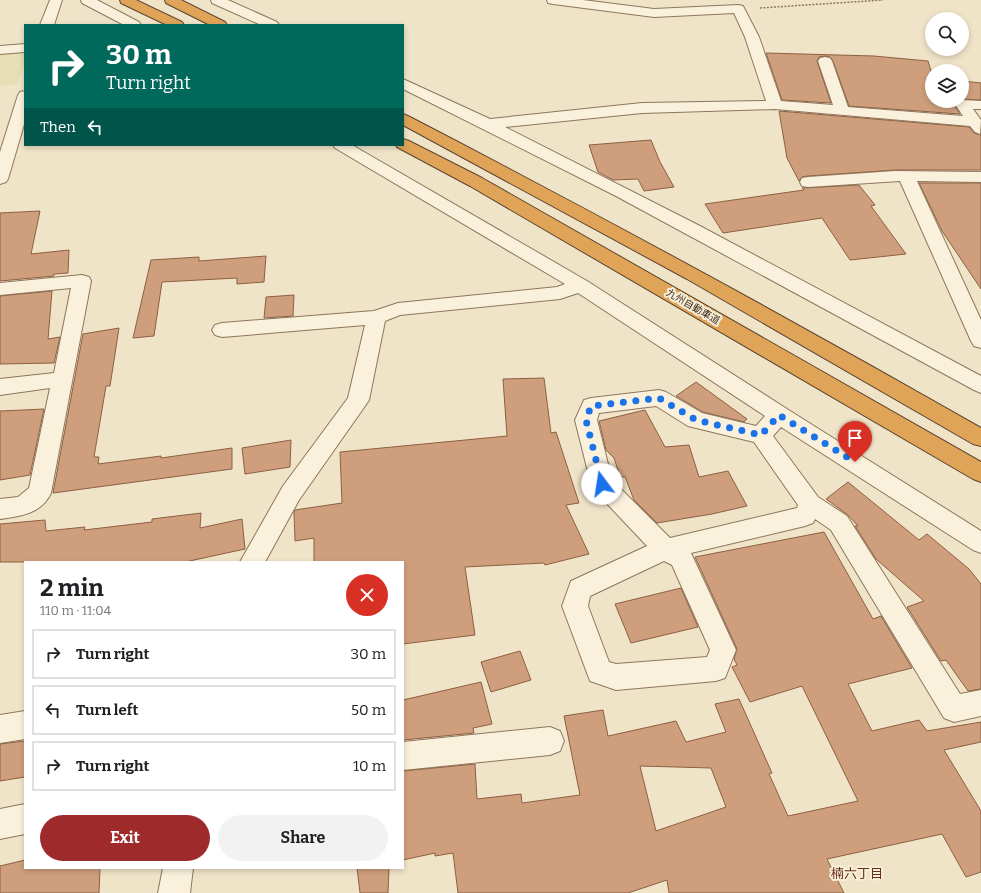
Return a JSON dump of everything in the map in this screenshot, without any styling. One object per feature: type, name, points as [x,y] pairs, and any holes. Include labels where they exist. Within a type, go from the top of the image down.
[{"type":"highway","points":[[126,0],[175,24]]},
{"type":"highway","points":[[171,0],[218,24]]},
{"type":"highway","points":[[404,120],[510,175],[856,365],[981,438]]},
{"type":"highway","name":"九州自動車道","points":[[404,145],[476,182],[981,473]]},
{"type":"street","points":[[47,24],[56,0]]},
{"type":"street","points":[[87,0],[132,24]]},
{"type":"street","points":[[218,0],[270,24]]},
{"type":"street","points":[[553,0],[654,13],[738,9],[752,37],[775,105]]},
{"type":"street","points":[[0,50],[24,48]]},
{"type":"street","points":[[825,61],[842,111]]},
{"type":"street","points":[[404,83],[489,124],[601,181],[981,385]]},
{"type":"street","points":[[0,179],[24,98]]},
{"type":"street","points":[[977,126],[962,104],[981,105]]},
{"type":"street","points":[[489,124],[642,108],[775,105],[977,126]]},
{"type":"street","points":[[343,146],[580,285],[779,415],[981,543]]},
{"type":"street","points":[[808,182],[906,176],[981,177]]},
{"type":"street","points":[[906,176],[981,341]]},
{"type":"street","points":[[0,289],[82,281],[40,493],[24,506],[0,509]]},
{"type":"street","points":[[222,330],[376,317],[398,309],[560,293],[580,285]]},
{"type":"street","points":[[253,561],[291,493],[358,400],[376,317]]},
{"type":"street","points":[[0,386],[63,379]]},
{"type":"street","points":[[810,504],[805,516],[665,549],[580,589],[575,606],[599,672],[616,677],[716,669],[723,650],[682,558],[665,549],[602,484],[586,420],[591,406],[659,398],[696,420],[761,435],[810,504],[839,523],[954,709],[981,703]]},
{"type":"street","points":[[761,435],[779,415]]},
{"type":"street","points":[[0,729],[24,724]]},
{"type":"street","points":[[404,756],[550,741]]},
{"type":"street","points":[[0,824],[24,818]]},
{"type":"street","points":[[174,893],[178,869]]},
{"type":"path","points":[[738,9],[883,0]]},
{"type":"shaded area","points":[[24,50],[24,63],[18,84],[0,86],[0,53]]},
{"type":"building","points":[[766,53],[874,56],[928,61],[929,64],[925,64],[925,108],[956,108],[960,114],[849,106],[833,61],[830,57],[825,56],[819,57],[817,61],[831,103],[782,100]]},
{"type":"building","points":[[969,82],[981,83],[981,100],[969,99]]},
{"type":"building","points":[[779,111],[969,127],[974,133],[981,135],[981,170],[895,170],[808,176],[802,177],[799,181],[787,158]]},
{"type":"building","points":[[651,140],[660,162],[674,187],[644,191],[638,179],[613,180],[598,172],[589,145]]},
{"type":"building","points":[[919,183],[981,183],[981,289],[942,231]]},
{"type":"building","points":[[859,185],[875,205],[871,206],[906,254],[850,260],[822,218],[723,233],[705,204],[804,190],[802,188]]},
{"type":"building","points":[[40,211],[31,254],[69,250],[68,273],[54,274],[54,276],[0,281],[0,213]]},
{"type":"building","points":[[266,256],[264,282],[237,284],[237,278],[162,282],[154,336],[133,338],[151,260],[199,257],[199,261]]},
{"type":"building","points":[[52,291],[48,339],[60,337],[54,363],[0,364],[0,296]]},
{"type":"building","points":[[294,295],[293,316],[264,318],[266,297]]},
{"type":"building","points":[[119,328],[110,386],[106,386],[94,457],[99,457],[98,464],[161,456],[161,458],[232,448],[232,469],[53,493],[83,334]]},
{"type":"building","points":[[544,378],[551,433],[556,432],[579,503],[566,505],[589,554],[545,565],[544,563],[465,567],[475,635],[404,644],[404,561],[314,561],[314,538],[295,541],[294,512],[295,510],[342,503],[340,452],[507,436],[503,379]]},
{"type":"building","points":[[696,382],[747,419],[744,422],[703,412],[676,396]]},
{"type":"building","points":[[44,409],[30,475],[0,480],[0,411]]},
{"type":"building","points":[[645,410],[665,447],[689,445],[699,477],[728,471],[747,506],[712,514],[657,523],[634,500],[625,477],[620,477],[614,458],[606,450],[599,421]]},
{"type":"building","points":[[291,440],[290,467],[245,474],[242,448]]},
{"type":"building","points":[[848,482],[919,540],[927,534],[969,569],[981,584],[981,689],[968,691],[946,660],[941,661],[907,607],[924,601],[876,559],[855,526],[858,526],[848,515],[826,499]]},
{"type":"building","points":[[201,513],[200,528],[242,519],[245,549],[190,561],[0,562],[0,524],[45,520],[46,531],[85,527],[84,530],[152,522],[152,519]]},
{"type":"building","points":[[824,532],[873,619],[881,616],[912,668],[848,684],[872,731],[919,720],[927,731],[981,722],[981,742],[944,750],[981,811],[981,872],[966,877],[942,834],[827,859],[844,893],[669,893],[667,880],[628,893],[458,893],[453,853],[435,856],[435,853],[404,860],[404,771],[475,764],[477,799],[521,794],[522,803],[580,795],[564,716],[603,710],[608,736],[676,721],[686,742],[726,732],[715,704],[739,699],[772,773],[769,774],[788,816],[858,801],[802,686],[750,702],[732,667],[737,665],[734,659],[737,649],[695,557]],"holes":[[[640,766],[711,768],[726,807],[656,831]]]},
{"type":"building","points":[[681,588],[698,627],[631,643],[615,604]]},
{"type":"building","points":[[520,651],[531,680],[491,692],[481,662]]},
{"type":"building","points":[[481,682],[492,724],[473,728],[474,733],[404,740],[404,700]]},
{"type":"building","points":[[24,741],[24,777],[0,781],[0,744]]},
{"type":"building","points":[[24,860],[24,869],[100,869],[99,893],[0,893],[0,866]]},
{"type":"building","points":[[357,869],[389,869],[388,893],[360,893]]},
{"type":"district","name":"楠六丁目","points":[[857,873]]},
{"type":"route","points":[[602,484],[586,420],[591,406],[659,398],[696,420],[761,435],[779,415],[855,462]]}]
